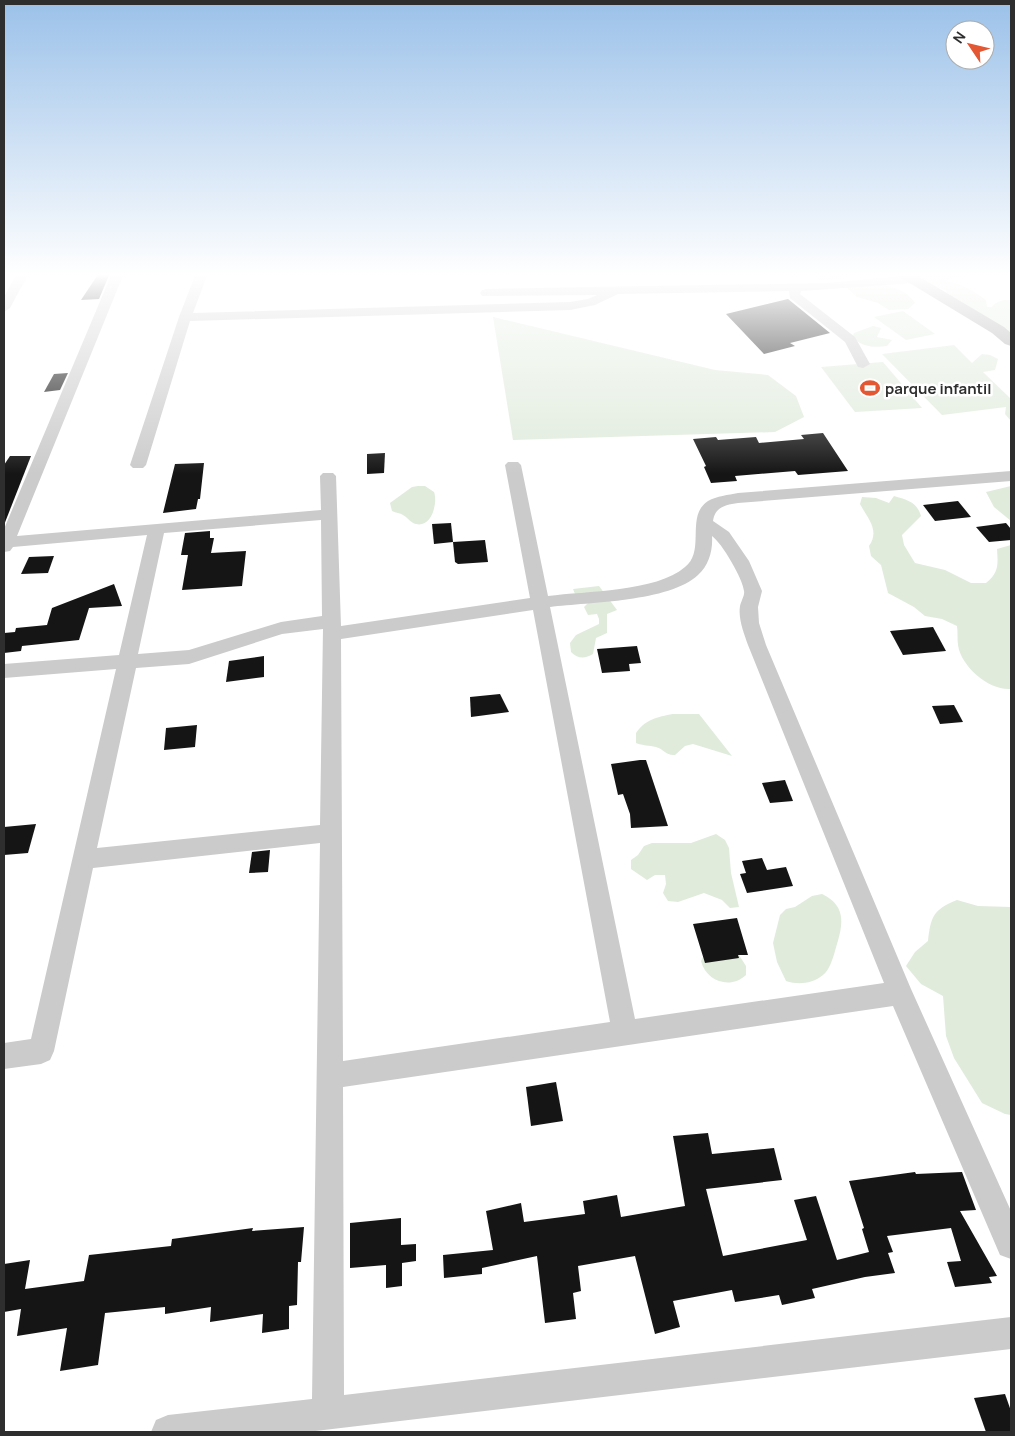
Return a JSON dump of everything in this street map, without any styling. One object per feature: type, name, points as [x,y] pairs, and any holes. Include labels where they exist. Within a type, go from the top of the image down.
[{"type":"street","points":[[4,543],[36,474],[91,340]]},
{"type":"street","points":[[138,465],[178,340]]},
{"type":"street","points":[[850,340],[863,364]]},
{"type":"street","points":[[513,465],[625,1033]]},
{"type":"street","points":[[328,476],[332,628],[328,1413]]},
{"type":"street","points":[[4,671],[189,658],[281,628],[332,628],[659,587],[683,578],[695,568],[703,555],[706,542],[705,514],[711,507],[720,502],[738,498],[1011,476]]},
{"type":"street","points":[[4,543],[329,514]]},
{"type":"street","points":[[704,523],[723,536],[740,561],[753,591],[749,607],[750,623],[757,644],[900,993],[1011,1244]]},
{"type":"street","points":[[4,1056],[41,1051],[157,528]]},
{"type":"street","points":[[84,859],[330,833]]},
{"type":"street","points":[[329,1076],[900,993]]},
{"type":"street","points":[[168,1432],[1011,1333]]},
{"type":"green space","points":[[497,340],[589,340],[715,370],[768,375],[796,396],[804,417],[775,432],[513,440]]},
{"type":"green space","points":[[856,340],[892,340],[887,346],[877,347],[863,345]]},
{"type":"green space","points":[[954,345],[972,363],[982,354],[998,359],[995,370],[983,372],[1011,399],[1011,421],[1005,414],[1006,407],[942,415],[882,354]]},
{"type":"green space","name":"parque infantil","points":[[883,362],[922,408],[855,412],[821,367]]},
{"type":"green space","points":[[425,486],[434,492],[435,496],[434,508],[430,518],[422,524],[416,524],[402,514],[392,511],[390,503],[412,487]]},
{"type":"green space","points":[[1011,486],[1011,521],[994,507],[986,492]]},
{"type":"green space","points":[[894,496],[907,500],[914,505],[921,516],[902,535],[904,545],[915,563],[945,570],[971,583],[986,583],[997,568],[997,549],[1011,545],[1011,689],[1003,689],[986,682],[971,669],[960,653],[957,626],[942,619],[925,616],[914,607],[888,593],[881,565],[871,556],[869,546],[873,535],[872,525],[860,504],[862,497],[876,498],[889,503]]},
{"type":"green space","points":[[599,586],[617,610],[607,614],[607,633],[596,638],[593,654],[587,657],[579,657],[571,652],[570,643],[576,635],[599,624],[599,619],[597,614],[588,615],[584,607],[590,601],[575,594],[573,589]]},
{"type":"green space","points":[[673,714],[699,714],[732,756],[693,744],[685,746],[675,755],[672,755],[656,747],[636,743],[636,733],[640,728],[657,718]]},
{"type":"green space","points":[[716,834],[725,840],[729,848],[731,873],[739,907],[730,908],[722,900],[704,893],[678,902],[668,901],[663,893],[666,884],[665,875],[655,875],[647,880],[631,869],[631,860],[638,855],[644,846],[652,843],[691,843]]},
{"type":"green space","points":[[822,894],[831,899],[836,905],[841,919],[840,934],[830,964],[825,973],[810,982],[795,983],[786,981],[777,962],[773,943],[780,915],[786,909],[795,907],[812,896]]},
{"type":"green space","points":[[957,900],[978,906],[1011,907],[1011,1115],[982,1103],[954,1058],[946,1036],[943,996],[921,984],[906,966],[915,952],[928,941],[930,925],[938,911]]},
{"type":"green space","points":[[737,952],[746,966],[746,975],[740,980],[733,982],[719,981],[713,978],[708,974],[701,961],[705,953]]},
{"type":"building","points":[[751,340],[802,340],[790,343],[795,346],[764,354]]},
{"type":"building","points":[[68,373],[60,390],[44,392],[54,374]]},
{"type":"building","points":[[823,433],[848,471],[798,475],[795,471],[735,476],[737,481],[711,483],[704,467],[706,466],[693,439],[716,437],[718,440],[756,437],[759,443],[804,439],[801,435]]},
{"type":"building","points":[[385,453],[384,473],[367,474],[367,454]]},
{"type":"building","points":[[10,456],[31,456],[4,525],[4,465]]},
{"type":"building","points":[[204,463],[200,499],[198,499],[196,509],[163,513],[175,464]]},
{"type":"building","points":[[958,501],[971,517],[935,521],[923,505]]},
{"type":"building","points":[[451,523],[453,542],[434,544],[432,524]]},
{"type":"building","points":[[1006,523],[1011,529],[1011,540],[989,542],[976,527]]},
{"type":"building","points":[[210,531],[210,538],[214,538],[211,553],[246,551],[242,586],[182,590],[188,555],[181,555],[185,533]]},
{"type":"building","points":[[485,540],[488,562],[458,564],[455,562],[453,542]]},
{"type":"building","points":[[54,556],[48,573],[21,574],[29,557]]},
{"type":"building","points":[[114,584],[122,606],[89,608],[79,640],[22,646],[21,651],[4,653],[4,633],[15,632],[16,628],[47,625],[52,608]]},
{"type":"building","points":[[933,627],[946,651],[903,655],[890,631]]},
{"type":"building","points":[[637,646],[641,663],[629,664],[630,671],[602,673],[597,649]]},
{"type":"building","points":[[264,656],[264,677],[226,682],[229,661]]},
{"type":"building","points":[[500,694],[509,712],[471,717],[470,697]]},
{"type":"building","points":[[954,705],[963,722],[940,724],[932,706]]},
{"type":"building","points":[[197,725],[195,747],[164,750],[166,728]]},
{"type":"building","points":[[646,760],[668,826],[631,828],[630,814],[623,794],[618,795],[611,764]]},
{"type":"building","points":[[785,780],[793,801],[770,803],[762,783]]},
{"type":"building","points":[[36,824],[28,853],[4,855],[4,827]]},
{"type":"building","points":[[270,850],[268,872],[249,873],[252,852]]},
{"type":"building","points":[[762,858],[767,870],[786,867],[793,886],[747,893],[740,874],[746,873],[742,861]]},
{"type":"building","points":[[737,918],[748,955],[738,955],[739,958],[705,963],[693,924]]},
{"type":"building","points":[[556,1082],[563,1121],[531,1126],[526,1087]]},
{"type":"building","points":[[708,1133],[712,1154],[774,1148],[782,1180],[706,1189],[723,1256],[807,1240],[794,1200],[816,1196],[837,1260],[869,1252],[862,1229],[864,1228],[849,1181],[915,1172],[916,1174],[962,1172],[976,1210],[960,1211],[997,1276],[989,1277],[992,1283],[955,1287],[947,1262],[961,1261],[951,1228],[887,1236],[893,1252],[888,1253],[895,1273],[865,1277],[812,1289],[815,1298],[782,1305],[779,1295],[735,1302],[732,1290],[673,1301],[680,1327],[655,1334],[635,1256],[578,1266],[581,1291],[573,1293],[576,1319],[545,1323],[537,1256],[482,1268],[482,1274],[444,1278],[443,1255],[493,1250],[486,1211],[521,1203],[524,1222],[585,1214],[583,1201],[617,1195],[621,1217],[685,1206],[673,1136]]},
{"type":"building","points":[[401,1218],[401,1245],[416,1244],[416,1261],[402,1263],[402,1286],[386,1288],[386,1265],[350,1268],[350,1223]]},
{"type":"building","points":[[304,1227],[301,1262],[298,1262],[297,1305],[289,1306],[289,1329],[262,1333],[263,1314],[210,1322],[211,1307],[165,1314],[165,1307],[105,1313],[98,1365],[60,1371],[67,1328],[17,1336],[21,1309],[4,1312],[4,1264],[30,1260],[25,1289],[84,1281],[89,1255],[171,1246],[172,1239],[253,1228],[252,1231]]},
{"type":"building","points":[[1005,1394],[1011,1411],[1011,1432],[986,1432],[974,1398]]},
{"type":"place","name":"parque infantil","points":[[870,388]]}]
